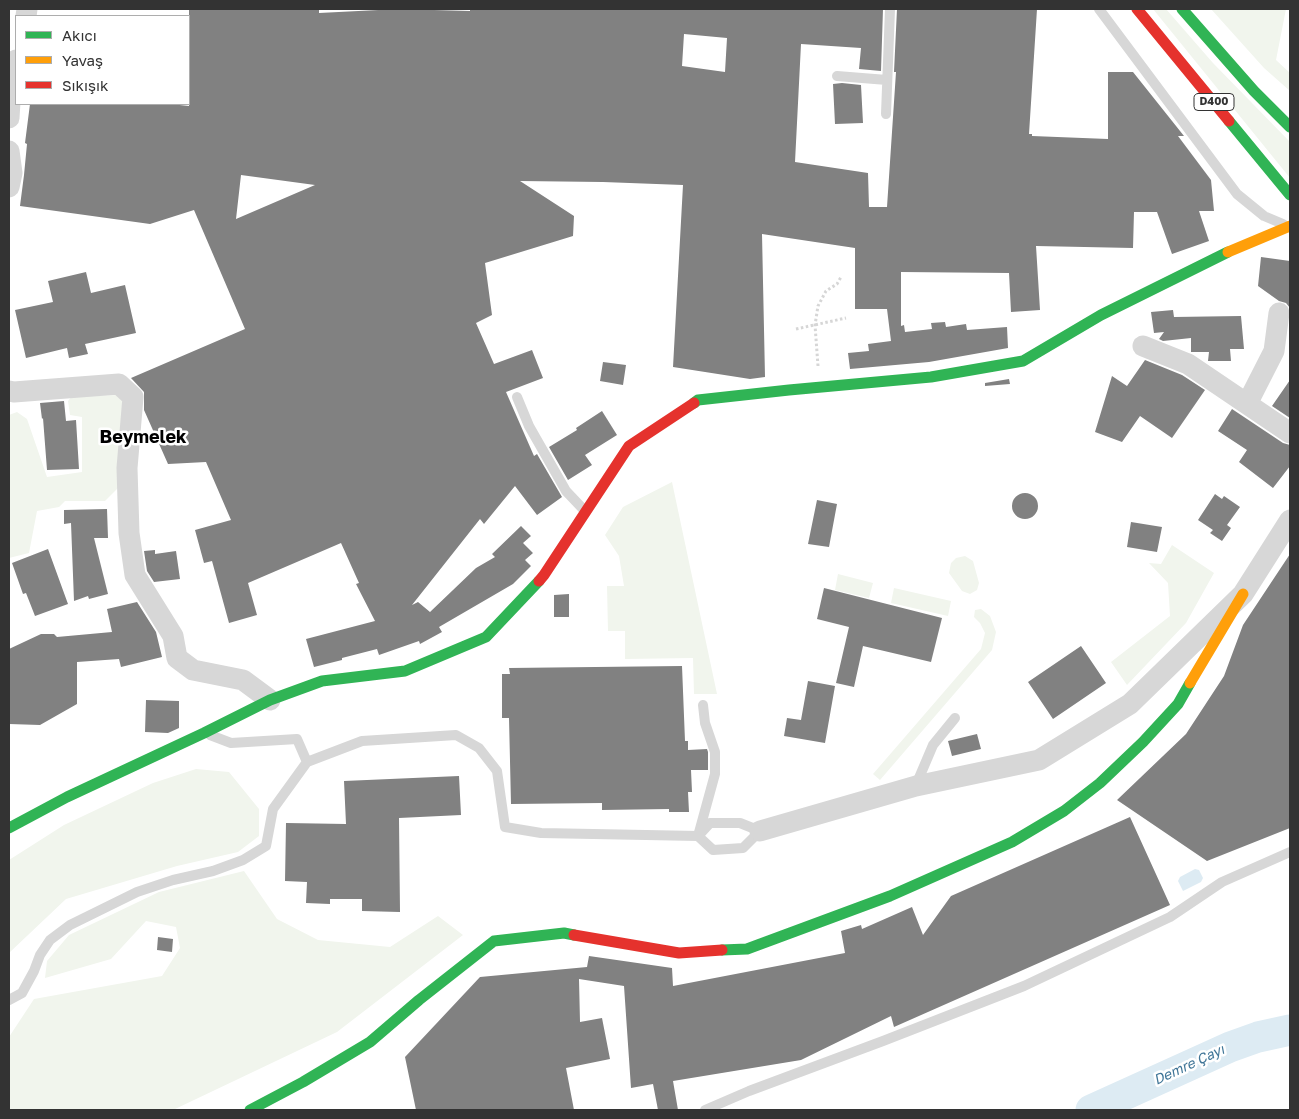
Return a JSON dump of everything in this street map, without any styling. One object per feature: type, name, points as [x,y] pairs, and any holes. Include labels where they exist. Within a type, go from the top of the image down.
[{"type":"main road","name":"D400","points":[[1137,9],[1290,195]]},
{"type":"main road","name":"D400","points":[[1182,9],[1254,91],[1290,128]]},
{"type":"main road","points":[[9,828],[68,797],[270,700],[322,681],[405,672],[486,637],[544,575],[629,446],[698,400],[931,377],[1023,361],[1101,315],[1232,250],[1289,226]]},
{"type":"main road","points":[[250,1110],[303,1082],[370,1042],[419,1000],[494,941],[564,933],[679,953],[747,949],[890,896],[1012,842],[1071,805],[1100,783],[1143,742],[1178,704],[1243,594]]},
{"type":"street","points":[[9,118],[11,85],[15,65]]},
{"type":"street","points":[[9,151],[12,173],[9,187]]},
{"type":"street","points":[[1247,404],[1274,351],[1279,313]]},
{"type":"street","points":[[1143,346],[1188,364],[1290,433]]},
{"type":"street","points":[[10,395],[119,384],[133,397],[126,468],[130,533],[136,575],[173,636],[177,658],[193,670],[243,680],[270,700]]},
{"type":"street","points":[[760,831],[916,786],[1040,760],[1130,704],[1243,594],[1290,520]]},
{"type":"lane","points":[[886,114],[890,9]]},
{"type":"lane","points":[[1099,9],[1237,194],[1264,216],[1289,226]]},
{"type":"lane","points":[[837,76],[887,80]]},
{"type":"lane","points":[[517,397],[529,426],[566,491],[586,513]]},
{"type":"lane","points":[[698,836],[715,774],[715,752],[704,723],[703,705]]},
{"type":"lane","points":[[916,786],[933,745],[955,718]]},
{"type":"lane","points":[[204,733],[231,743],[297,739],[307,762]]},
{"type":"lane","points":[[9,1000],[22,993],[34,972],[40,955],[50,940],[70,925],[138,892],[243,860],[266,846],[273,809],[307,762],[362,741],[456,735],[479,748],[497,771],[505,827],[541,833],[698,836],[713,850],[743,848],[760,831],[740,823],[710,823],[698,836]]},
{"type":"lane","points":[[705,1110],[749,1091],[1024,986],[1170,917],[1222,882],[1290,852]]},
{"type":"path","points":[[819,387],[815,325],[818,306],[826,291],[837,284],[841,277]]},
{"type":"path","points":[[796,329],[846,318]]},
{"type":"shaded area","points":[[1153,9],[1166,9],[1213,63],[1290,142],[1290,178]]},
{"type":"shaded area","points":[[1211,9],[1286,9],[1276,60],[1290,73],[1290,91],[1264,68]]},
{"type":"shaded area","points":[[121,395],[126,407],[121,485],[105,501],[65,501],[59,507],[37,511],[29,553],[9,558],[9,415],[17,412],[27,419],[47,477],[82,472],[82,417],[70,415],[68,401],[72,396]]},
{"type":"shaded area","points":[[672,482],[717,694],[694,694],[693,658],[625,659],[625,631],[608,631],[607,586],[624,586],[619,556],[605,535],[623,507]]},
{"type":"shaded area","points":[[1172,545],[1214,573],[1186,623],[1127,685],[1111,662],[1170,616],[1168,583],[1149,563],[1161,564]]},
{"type":"shaded area","points":[[965,556],[973,561],[979,583],[977,590],[970,594],[962,591],[949,573],[951,563],[956,558]]},
{"type":"shaded area","points":[[838,574],[873,583],[869,598],[835,590]]},
{"type":"shaded area","points":[[894,588],[951,601],[948,616],[891,603]]},
{"type":"shaded area","points":[[981,609],[990,616],[996,632],[992,650],[880,780],[873,774],[981,649],[985,633],[980,623],[974,617],[975,610]]},
{"type":"shaded area","points":[[196,769],[229,772],[259,809],[259,836],[238,852],[177,866],[66,899],[9,953],[9,860],[64,825],[153,783]]},
{"type":"shaded area","points":[[1195,869],[1199,870],[1203,878],[1201,882],[1183,891],[1178,881],[1180,877]]},
{"type":"shaded area","points":[[244,871],[277,919],[318,940],[390,947],[438,916],[463,935],[337,1032],[173,1110],[9,1110],[9,1037],[34,999],[162,976],[180,948],[176,927],[146,921],[111,959],[45,978],[47,961],[69,935],[159,892]]},
{"type":"building","points":[[189,9],[319,9],[319,13],[398,9],[470,11],[470,9],[883,9],[881,71],[859,69],[861,48],[801,44],[795,162],[868,173],[869,207],[887,207],[896,72],[894,72],[897,9],[1037,9],[1029,134],[1032,134],[1032,136],[1108,139],[1108,72],[1133,72],[1184,136],[1178,136],[1211,180],[1214,211],[1199,211],[1209,241],[1172,254],[1157,212],[1134,212],[1133,248],[1036,246],[1040,310],[1011,312],[1009,273],[901,272],[901,326],[904,325],[905,332],[932,329],[931,323],[945,322],[946,327],[966,324],[967,330],[1007,327],[1008,348],[929,362],[850,369],[848,353],[869,351],[868,344],[891,341],[887,309],[855,309],[855,248],[762,234],[765,377],[750,379],[673,367],[683,185],[520,181],[574,216],[573,236],[485,263],[492,315],[476,323],[494,364],[532,350],[543,378],[506,392],[534,456],[537,454],[562,497],[537,515],[515,486],[484,524],[480,519],[412,605],[418,602],[430,612],[476,568],[495,557],[492,554],[521,526],[531,536],[523,543],[533,553],[525,560],[531,566],[513,584],[439,627],[442,632],[420,644],[419,641],[379,655],[377,649],[314,667],[306,639],[375,621],[356,584],[359,583],[341,543],[248,583],[257,615],[229,623],[212,561],[204,563],[195,530],[231,520],[206,462],[168,464],[144,410],[144,392],[131,378],[245,329],[194,210],[150,224],[20,206],[30,105],[190,105]],"holes":[[[684,34],[727,38],[725,72],[682,66]],[[241,175],[315,185],[236,219]]]},
{"type":"building","points":[[833,84],[861,85],[863,123],[835,124]]},
{"type":"building","points":[[1261,257],[1290,261],[1290,308],[1286,303],[1279,301],[1258,286]]},
{"type":"building","points":[[86,272],[91,293],[125,285],[136,333],[85,344],[88,354],[69,358],[67,348],[26,358],[15,310],[53,302],[48,281]]},
{"type":"building","points":[[1173,310],[1174,317],[1241,316],[1244,349],[1230,349],[1231,361],[1208,361],[1209,352],[1191,352],[1191,338],[1163,341],[1159,339],[1164,332],[1154,333],[1151,312]]},
{"type":"building","points":[[1145,360],[1182,375],[1205,390],[1172,438],[1140,416],[1122,442],[1095,432],[1112,376],[1127,386]]},
{"type":"building","points":[[603,362],[626,365],[623,385],[600,381]]},
{"type":"building","points":[[1009,379],[1010,384],[985,386],[985,383]]},
{"type":"building","points":[[1290,380],[1290,418],[1272,406]]},
{"type":"building","points":[[64,401],[66,421],[76,420],[79,469],[47,470],[40,403]]},
{"type":"building","points":[[1232,409],[1283,443],[1290,445],[1290,466],[1273,488],[1239,462],[1247,450],[1218,431]]},
{"type":"building","points":[[602,411],[617,435],[585,455],[592,465],[568,480],[549,447],[577,430],[576,428]]},
{"type":"building","points":[[1025,493],[1034,497],[1038,506],[1034,515],[1025,519],[1016,515],[1012,506],[1016,497]]},
{"type":"building","points":[[1215,494],[1222,499],[1224,496],[1240,507],[1227,525],[1231,528],[1222,541],[1210,533],[1213,530],[1198,520]]},
{"type":"building","points":[[817,500],[837,504],[829,547],[808,544]]},
{"type":"building","points":[[107,509],[108,538],[94,538],[108,594],[89,599],[88,596],[74,601],[71,523],[64,524],[64,510]]},
{"type":"building","points":[[1131,522],[1162,527],[1157,552],[1127,547]]},
{"type":"building","points":[[48,549],[68,604],[35,616],[26,593],[23,594],[12,563]]},
{"type":"building","points":[[155,550],[155,554],[176,551],[180,579],[154,582],[147,571],[144,551]]},
{"type":"building","points":[[1290,554],[1290,828],[1207,861],[1117,800],[1186,734],[1224,676],[1243,625]]},
{"type":"building","points":[[824,588],[942,618],[931,662],[863,646],[854,687],[836,683],[849,627],[817,619]]},
{"type":"building","points":[[569,594],[569,617],[554,617],[554,595]]},
{"type":"building","points":[[137,602],[156,632],[162,657],[121,667],[119,659],[77,662],[77,704],[40,725],[9,724],[9,649],[41,634],[54,634],[57,637],[112,632],[107,609]]},
{"type":"building","points":[[1081,646],[1106,683],[1053,719],[1028,682]]},
{"type":"building","points":[[682,666],[685,741],[688,741],[688,750],[707,749],[708,752],[708,770],[691,770],[692,792],[688,792],[689,812],[669,812],[669,809],[602,810],[602,803],[511,804],[509,718],[502,718],[502,674],[510,674],[509,668]]},
{"type":"building","points":[[808,681],[835,686],[825,743],[784,736],[787,718],[801,720]]},
{"type":"building","points":[[146,700],[179,701],[179,728],[168,733],[145,732]]},
{"type":"building","points":[[977,734],[981,749],[952,756],[948,741]]},
{"type":"building","points":[[459,776],[461,815],[399,818],[400,912],[362,911],[362,899],[330,899],[330,904],[306,903],[307,882],[285,881],[286,823],[346,824],[344,781]]},
{"type":"building","points":[[1130,817],[1170,905],[894,1027],[891,1016],[801,1060],[673,1081],[678,1110],[658,1110],[653,1084],[631,1088],[624,986],[579,979],[580,1022],[602,1018],[610,1059],[566,1068],[574,1110],[416,1110],[405,1057],[480,977],[587,967],[589,956],[672,968],[673,986],[845,953],[841,931],[861,925],[862,929],[912,907],[923,935],[951,896]]},
{"type":"building","points":[[158,937],[173,939],[172,952],[157,950]]},
{"type":"waterway","name":"Demre Çayı","points":[[1091,1110],[1230,1047],[1258,1037],[1290,1030]]},
{"type":"traffic: fast","points":[[1182,9],[1254,91],[1290,127]]},
{"type":"traffic: fast","points":[[1229,121],[1290,195]]},
{"type":"traffic: fast","points":[[694,403],[698,400],[789,390],[931,377],[1023,361],[1101,315],[1228,252]]},
{"type":"traffic: fast","points":[[9,828],[67,797],[270,700],[322,681],[405,671],[486,637],[539,581]]},
{"type":"traffic: fast","points":[[722,950],[747,949],[890,896],[1012,842],[1064,811],[1100,783],[1143,742],[1178,704],[1190,683]]},
{"type":"traffic: fast","points":[[250,1110],[303,1082],[370,1042],[419,1000],[494,941],[564,933],[574,935]]},
{"type":"traffic: slow","points":[[1228,252],[1290,226]]},
{"type":"traffic: slow","points":[[1190,683],[1243,594]]},
{"type":"traffic: jam","points":[[1137,9],[1229,121]]},
{"type":"traffic: jam","points":[[539,581],[629,446],[694,403]]},
{"type":"traffic: jam","points":[[574,935],[679,953],[722,950]]},
{"type":"district","name":"Beymelek","points":[[143,437]]}]
